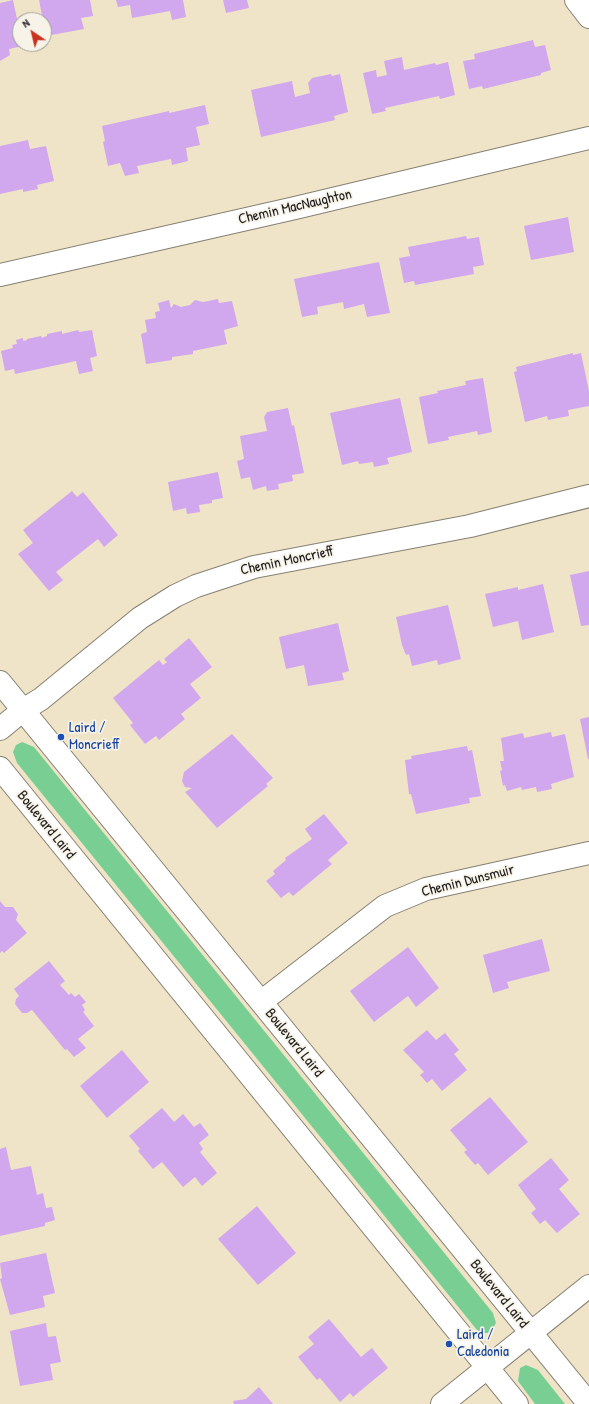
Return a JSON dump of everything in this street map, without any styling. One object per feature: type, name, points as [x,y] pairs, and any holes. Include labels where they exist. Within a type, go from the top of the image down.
[{"type":"street","points":[[576,0],[589,17]]},
{"type":"street","name":"Chemin MacNaughton","points":[[0,275],[303,206],[589,138]]},
{"type":"street","name":"Chemin Moncrieff","points":[[0,729],[23,710],[41,699],[140,618],[175,596],[196,586],[254,567],[470,526],[589,496]]},
{"type":"street","name":"Boulevard Laird","points":[[0,682],[589,1404]]},
{"type":"street","name":"Boulevard Laird","points":[[0,768],[517,1404]]},
{"type":"street","name":"Chemin Dunsmuir","points":[[261,1002],[385,906],[426,889],[589,853]]},
{"type":"street","points":[[442,1404],[589,1286]]},
{"type":"green space","points":[[22,742],[34,747],[493,1313],[496,1323],[490,1333],[481,1333],[477,1330],[17,763],[13,752],[16,745]]},
{"type":"green space","points":[[526,1365],[538,1370],[565,1404],[535,1404],[518,1381],[520,1368]]},
{"type":"building","points":[[13,0],[16,12],[12,12],[12,48],[9,49],[10,55],[0,61],[0,3]]},
{"type":"building","points":[[39,0],[90,0],[93,16],[81,18],[84,29],[52,35],[52,12],[41,12]]},
{"type":"building","points":[[116,0],[183,0],[186,17],[172,20],[170,11],[132,18],[130,5],[118,7]]},
{"type":"building","points":[[223,0],[247,0],[249,8],[226,13]]},
{"type":"building","points":[[533,40],[535,47],[545,45],[551,70],[541,73],[541,75],[483,89],[482,86],[469,89],[463,61],[475,59],[474,54]]},
{"type":"building","points":[[402,57],[404,70],[435,63],[436,65],[448,62],[455,95],[440,99],[439,96],[385,108],[386,111],[372,114],[363,73],[376,70],[377,77],[387,75],[384,61]]},
{"type":"building","points":[[331,74],[332,76],[340,74],[348,112],[334,116],[335,120],[261,137],[251,90],[292,81],[295,97],[310,93],[308,83],[312,78]]},
{"type":"building","points":[[205,105],[209,124],[196,127],[200,145],[186,148],[188,161],[172,165],[171,159],[137,166],[139,173],[125,176],[120,163],[108,166],[103,142],[105,141],[102,126],[169,111],[169,113]]},
{"type":"building","points":[[28,140],[30,149],[46,146],[54,181],[37,185],[38,189],[23,192],[23,189],[0,194],[0,146]]},
{"type":"building","points":[[568,217],[574,252],[531,260],[524,226]]},
{"type":"building","points":[[466,236],[467,239],[479,237],[484,265],[473,267],[474,274],[415,285],[414,281],[404,283],[399,258],[410,256],[408,247]]},
{"type":"building","points":[[379,262],[390,313],[367,317],[364,304],[344,309],[343,302],[317,307],[318,314],[302,317],[294,279]]},
{"type":"building","points":[[218,299],[219,303],[232,301],[238,326],[224,330],[227,344],[193,351],[193,354],[172,357],[172,360],[146,364],[141,334],[147,332],[145,320],[156,318],[155,312],[160,311],[158,303],[169,300],[171,308],[174,304],[181,307],[190,305],[195,300],[203,302]]},
{"type":"building","points":[[78,330],[79,332],[92,330],[97,356],[90,358],[93,371],[79,374],[76,361],[15,374],[14,369],[5,371],[1,351],[13,348],[12,345],[17,344],[16,340],[23,338],[23,341],[41,336],[42,338],[47,336],[47,334],[62,331],[62,334]]},
{"type":"building","points":[[573,353],[573,355],[581,353],[589,391],[589,406],[568,410],[569,416],[548,420],[547,416],[525,422],[514,372],[517,371],[516,367]]},
{"type":"building","points":[[483,378],[492,432],[478,435],[477,431],[448,437],[449,440],[428,444],[419,397],[438,393],[437,391],[466,385],[465,381]]},
{"type":"building","points":[[400,398],[412,452],[387,458],[389,464],[374,467],[373,462],[359,464],[358,461],[342,465],[330,413]]},
{"type":"building","points":[[288,408],[292,426],[294,425],[304,473],[292,475],[293,481],[278,484],[279,489],[267,491],[266,486],[253,490],[250,477],[241,479],[237,461],[244,459],[240,436],[267,431],[264,417],[267,412]]},
{"type":"building","points":[[218,472],[223,498],[212,500],[212,503],[199,505],[200,512],[187,514],[186,508],[173,511],[168,482]]},
{"type":"building","points":[[72,491],[77,497],[83,492],[118,535],[104,547],[98,539],[56,572],[63,580],[49,591],[18,554],[33,543],[23,530]]},
{"type":"building","points":[[589,571],[589,625],[581,626],[570,575]]},
{"type":"building","points":[[543,584],[554,632],[522,640],[518,621],[493,627],[485,594],[518,587],[518,590]]},
{"type":"building","points":[[448,605],[461,659],[438,665],[437,660],[412,666],[409,654],[406,655],[402,645],[396,617]]},
{"type":"building","points":[[338,623],[349,671],[342,673],[344,680],[308,686],[304,665],[286,669],[279,637]]},
{"type":"building","points":[[189,638],[212,667],[190,684],[201,698],[181,714],[185,719],[159,740],[156,736],[145,744],[130,725],[133,723],[113,698],[159,660],[163,665],[167,662],[164,659]]},
{"type":"building","points":[[589,717],[589,759],[588,759],[580,719]]},
{"type":"building","points":[[551,732],[552,737],[565,734],[574,777],[551,784],[552,789],[537,792],[536,787],[522,790],[521,787],[507,791],[505,785],[503,786],[500,771],[502,770],[500,761],[504,761],[501,738],[523,733],[524,738]]},
{"type":"building","points":[[232,734],[273,778],[266,784],[268,786],[217,828],[185,792],[192,788],[185,787],[182,781],[184,772]]},
{"type":"building","points":[[467,746],[468,751],[472,750],[481,796],[469,798],[470,803],[416,814],[411,794],[409,794],[405,760],[412,759],[411,756]]},
{"type":"building","points":[[324,814],[348,843],[328,860],[332,864],[293,896],[289,892],[281,898],[266,881],[275,874],[273,871],[286,860],[285,858],[312,839],[305,829]]},
{"type":"building","points":[[0,901],[5,907],[13,907],[18,914],[16,920],[27,933],[4,953],[2,951],[0,953]]},
{"type":"building","points":[[542,939],[550,971],[507,982],[509,988],[493,993],[483,955]]},
{"type":"building","points":[[408,947],[439,988],[416,1007],[408,996],[374,1022],[350,991]]},
{"type":"building","points":[[49,961],[65,981],[60,985],[69,995],[71,993],[75,997],[79,994],[86,1002],[82,1005],[85,1010],[83,1012],[94,1026],[78,1039],[86,1048],[74,1057],[67,1049],[65,1050],[32,1010],[27,1013],[22,1013],[15,1004],[16,999],[19,996],[14,989]]},
{"type":"building","points":[[427,1030],[436,1040],[445,1033],[459,1050],[454,1054],[467,1070],[442,1091],[432,1079],[427,1083],[420,1075],[424,1072],[403,1050]]},
{"type":"building","points":[[122,1050],[149,1082],[107,1118],[80,1086]]},
{"type":"building","points":[[490,1097],[528,1142],[488,1175],[478,1163],[475,1165],[464,1152],[467,1150],[450,1130]]},
{"type":"building","points":[[162,1108],[174,1122],[183,1114],[194,1127],[200,1123],[209,1135],[199,1143],[203,1149],[200,1152],[217,1173],[202,1186],[195,1177],[183,1187],[162,1162],[153,1169],[138,1151],[140,1149],[129,1136]]},
{"type":"building","points":[[6,1147],[11,1170],[31,1166],[37,1195],[43,1193],[46,1208],[52,1207],[55,1220],[45,1223],[45,1226],[0,1236],[0,1149]]},
{"type":"building","points":[[551,1158],[569,1180],[559,1189],[580,1214],[557,1233],[545,1220],[540,1224],[531,1213],[536,1209],[518,1185]]},
{"type":"building","points":[[257,1206],[296,1253],[258,1285],[218,1239]]},
{"type":"building","points":[[46,1253],[55,1293],[43,1296],[45,1307],[10,1315],[0,1279],[2,1278],[0,1263]]},
{"type":"building","points":[[329,1319],[361,1357],[372,1348],[388,1368],[353,1397],[350,1393],[340,1402],[320,1378],[317,1380],[298,1357],[314,1344],[308,1337]]},
{"type":"building","points":[[46,1323],[48,1337],[56,1336],[61,1362],[50,1364],[53,1380],[20,1386],[10,1331]]},
{"type":"building","points":[[259,1387],[273,1404],[234,1404],[233,1401],[246,1399]]},
{"type":"place","name":"Laird / Moncrieff","points":[[61,737]]},
{"type":"place","name":"Laird / Caledonia","points":[[449,1344]]}]
